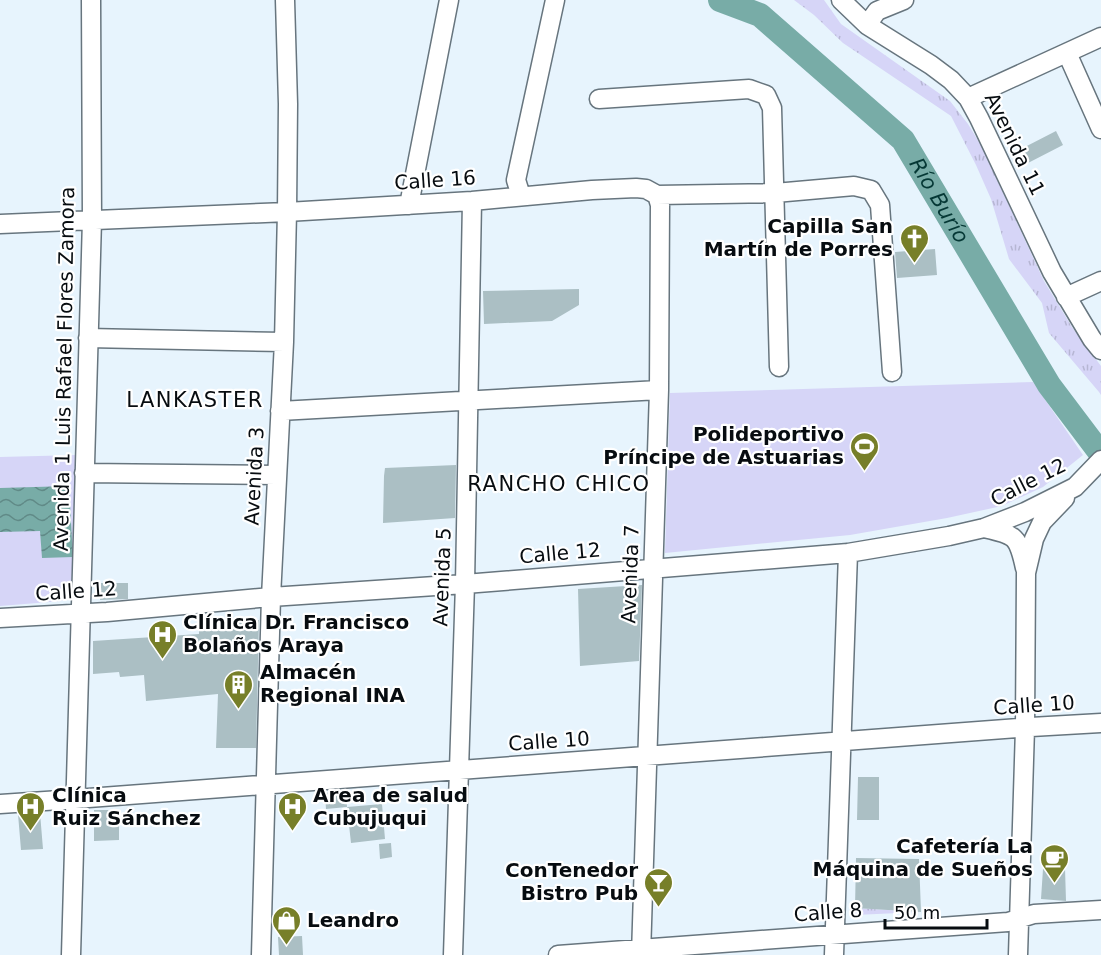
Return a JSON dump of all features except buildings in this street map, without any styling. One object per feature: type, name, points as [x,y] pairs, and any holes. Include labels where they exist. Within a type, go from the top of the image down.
[{"type":"street","name":"Avenida 1 Luis Rafael Flores Zamora","points":[[71,955],[92,220],[90,0]]},
{"type":"street","name":"Avenida 3","points":[[261,955],[271,597],[284,342],[288,104],[285,0]]},
{"type":"street","points":[[409,205],[449,0]]},
{"type":"street","points":[[520,196],[516,180],[555,0]]},
{"type":"street","name":"Avenida 11","points":[[841,0],[867,25],[944,75],[968,98],[1052,272],[1101,350]]},
{"type":"street","points":[[867,25],[877,11],[904,0]]},
{"type":"street","points":[[968,98],[1101,37]]},
{"type":"street","points":[[1067,53],[1101,129]]},
{"type":"street","points":[[600,99],[749,89],[766,95],[772,108],[779,367]]},
{"type":"street","name":"Calle 16","points":[[0,224],[287,212],[636,188],[646,189],[657,195],[775,193],[854,186],[871,190],[880,205],[892,372]]},
{"type":"street","name":"Avenida 7","points":[[641,952],[659,390],[660,205],[657,195]]},
{"type":"street","name":"Avenida 5","points":[[453,955],[465,584],[472,201]]},
{"type":"street","points":[[1066,297],[1101,281]]},
{"type":"street","points":[[88,338],[284,342]]},
{"type":"street","points":[[280,411],[659,390]]},
{"type":"street","name":"Calle 12","points":[[0,618],[848,553],[984,528],[1025,512],[1081,481],[1101,460]]},
{"type":"street","points":[[84,473],[276,475]]},
{"type":"street","points":[[1018,955],[1025,728],[1026,573],[1034,539],[1042,522],[1081,481]]},
{"type":"street","points":[[984,528],[1008,533],[1014,539],[1020,547],[1026,573]]},
{"type":"street","points":[[834,955],[848,553]]},
{"type":"street","name":"Calle 10","points":[[0,804],[1101,723]]},
{"type":"street","name":"Calle 8","points":[[558,955],[641,952],[835,934],[1008,922],[1034,914],[1101,910]]},
{"type":"green space","points":[[794,0],[824,0],[841,24],[950,101],[968,124],[982,147],[1044,281],[1072,327],[1101,366],[1101,395],[1049,333],[1042,303],[1009,259],[991,199],[951,116],[843,43],[814,15]]},
{"type":"green space","name":"Polideportivo Príncipe de Astuarias","points":[[1033,382],[1083,455],[1043,487],[1002,506],[850,535],[665,553],[670,393]]},
{"type":"green space","points":[[77,455],[80,584],[70,589],[68,597],[62,601],[0,606],[0,457]]},
{"type":"green space","points":[[855,908],[921,912],[855,915]]},
{"type":"water","points":[[69,486],[73,557],[42,558],[40,531],[0,532],[0,488]]},
{"type":"waterway","name":"Río Burío","points":[[720,0],[760,15],[903,140],[1049,385],[1101,454]]},
{"type":"place","name":"Capilla San Martín de Porres","points":[[914,264]]},
{"type":"place","name":"Polideportivo Príncipe de Astuarias","points":[[865,472]]},
{"type":"place","name":"Clínica Dr. Francisco Bolaños Araya","points":[[162,660]]},
{"type":"place","name":"Almacén Regional INA","points":[[239,710]]},
{"type":"place","name":"Clínica Ruiz Sánchez","points":[[31,832]]},
{"type":"place","name":"Area de salud Cubujuqui","points":[[292,832]]},
{"type":"place","name":"Cafetería La Máquina de Sueños","points":[[1054,884]]},
{"type":"place","name":"ConTenedor Bistro Pub","points":[[659,908]]},
{"type":"place","name":"Leandro","points":[[286,946]]},
{"type":"district","name":"LANKASTER","points":[[195,400]]},
{"type":"district","name":"RANCHO CHICO","points":[[559,484]]}]
